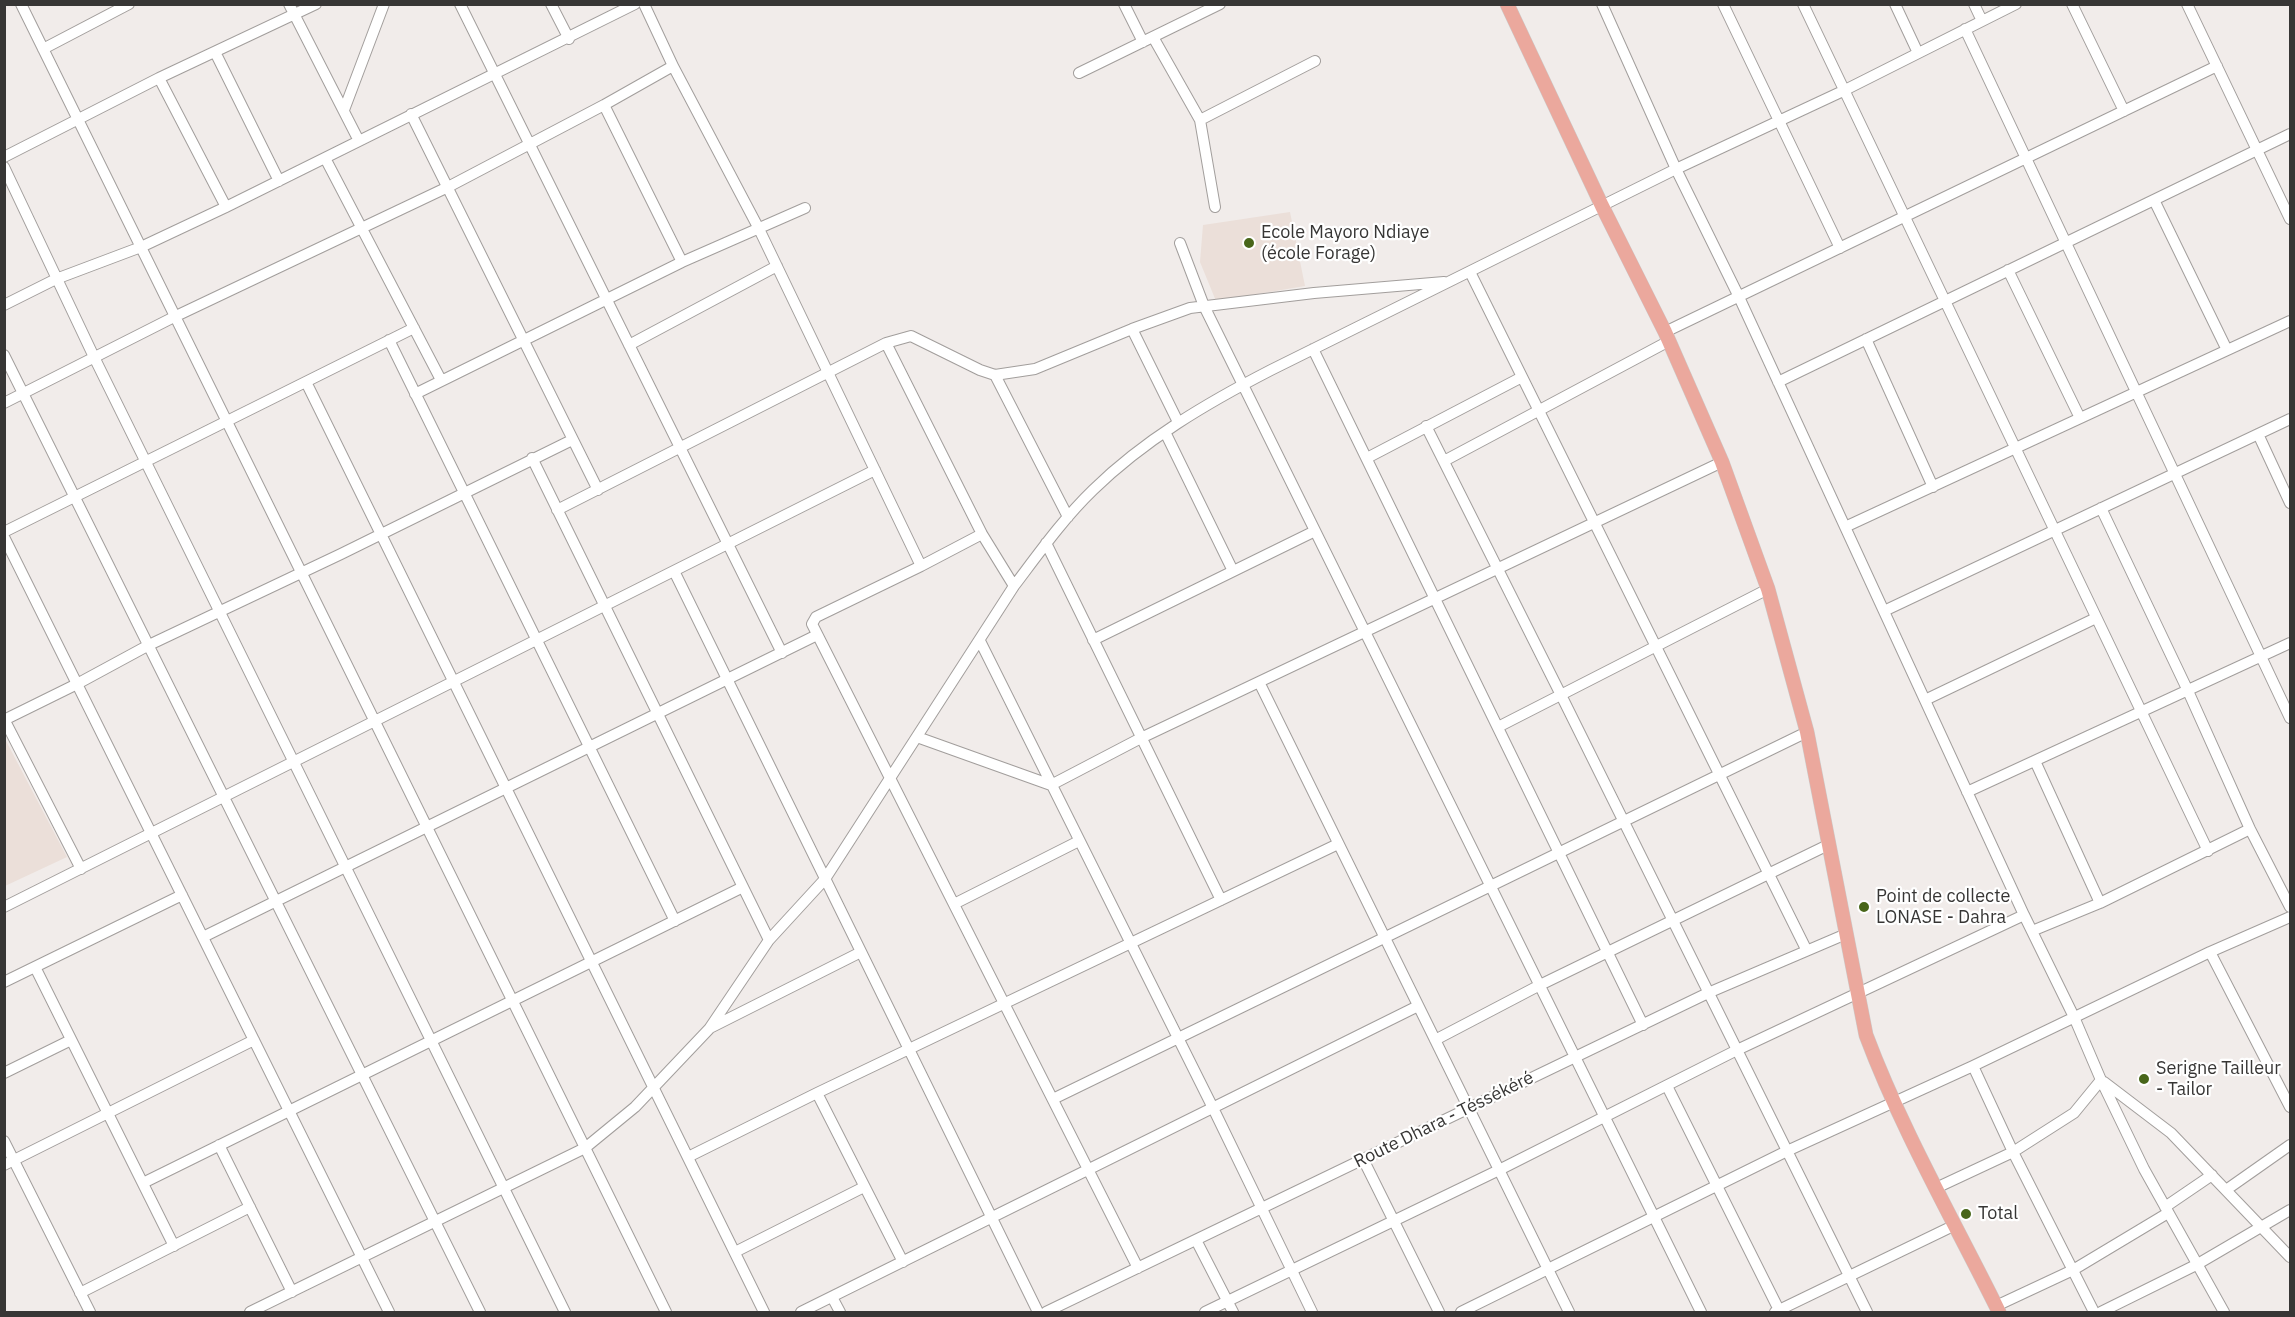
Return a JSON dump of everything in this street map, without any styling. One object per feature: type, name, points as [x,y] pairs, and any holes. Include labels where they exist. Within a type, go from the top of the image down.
[{"type":"main road","points":[[1507,4],[1602,206],[1667,336],[1722,462],[1768,589],[1807,732],[1857,994],[1869,1043],[1936,1188],[1998,1310]]},
{"type":"street","points":[[21,4],[666,1312]]},
{"type":"street","points":[[43,49],[129,4]]},
{"type":"street","points":[[4,157],[215,52],[292,9],[315,4]]},
{"type":"street","points":[[344,110],[384,4]]},
{"type":"street","points":[[460,4],[782,653]]},
{"type":"street","points":[[551,4],[569,39]]},
{"type":"street","points":[[4,305],[56,279],[141,247],[226,207],[411,114],[569,39],[635,4]]},
{"type":"street","points":[[644,4],[673,66],[759,229],[921,567]]},
{"type":"street","points":[[1124,4],[1200,120],[1215,207]]},
{"type":"street","points":[[1602,4],[1676,169],[1739,297],[2024,915],[2074,1017],[2101,1080],[2166,1210],[2224,1312]]},
{"type":"street","points":[[1723,4],[1840,248]]},
{"type":"street","points":[[1803,4],[2208,851]]},
{"type":"street","points":[[1895,4],[1918,53]]},
{"type":"street","points":[[1974,4],[1982,21]]},
{"type":"street","points":[[250,1312],[585,1148],[635,1107],[709,1029],[770,940],[825,879],[1014,586],[1046,543],[1068,517],[1119,466],[1178,422],[1243,385],[1450,281],[1676,169],[1843,91],[2016,4]]},
{"type":"street","points":[[2072,4],[2124,111]]},
{"type":"street","points":[[2187,4],[2290,219]]},
{"type":"street","points":[[1079,74],[1214,6]]},
{"type":"street","points":[[292,9],[360,141]]},
{"type":"street","points":[[1965,29],[2290,718]]},
{"type":"street","points":[[215,52],[279,181]]},
{"type":"street","points":[[1200,120],[1315,62]]},
{"type":"street","points":[[4,403],[174,317],[448,187],[673,66]]},
{"type":"street","points":[[1444,461],[1539,412],[1667,336],[1739,297],[2217,66]]},
{"type":"street","points":[[159,78],[226,207]]},
{"type":"street","points":[[604,105],[681,262]]},
{"type":"street","points":[[411,114],[597,490]]},
{"type":"street","points":[[1778,382],[2290,134]]},
{"type":"street","points":[[325,158],[441,380]]},
{"type":"street","points":[[4,167],[94,357],[565,1312]]},
{"type":"street","points":[[2154,200],[2227,350]]},
{"type":"street","points":[[415,394],[681,262],[805,208]]},
{"type":"street","points":[[1180,243],[1204,306],[1701,1312]]},
{"type":"street","points":[[629,345],[777,266]]},
{"type":"street","points":[[2008,270],[2080,418]]},
{"type":"street","points":[[1470,272],[1806,950]]},
{"type":"street","points":[[557,510],[886,342],[911,336],[995,375],[1035,369],[1190,308],[1314,293],[1450,281]]},
{"type":"street","points":[[1845,527],[2290,321]]},
{"type":"street","points":[[4,532],[414,328]]},
{"type":"street","points":[[1132,329],[1178,422]]},
{"type":"street","points":[[1866,339],[1934,487]]},
{"type":"street","points":[[388,340],[675,921]]},
{"type":"street","points":[[886,342],[982,534],[1014,586]]},
{"type":"street","points":[[1313,350],[1643,1025]]},
{"type":"street","points":[[4,355],[480,1312]]},
{"type":"street","points":[[995,375],[1068,517]]},
{"type":"street","points":[[1367,458],[1522,377]]},
{"type":"street","points":[[306,381],[764,1312]]},
{"type":"street","points":[[1884,610],[2290,419]]},
{"type":"street","points":[[1426,426],[1562,694],[1671,921],[1867,1312]]},
{"type":"street","points":[[1165,432],[1233,571]]},
{"type":"street","points":[[2258,434],[2290,503]]},
{"type":"street","points":[[81,869],[5,719],[149,645],[572,440]]},
{"type":"street","points":[[532,458],[770,940]]},
{"type":"street","points":[[917,737],[1051,785],[1141,738],[1722,462]]},
{"type":"street","points":[[4,907],[875,470]]},
{"type":"street","points":[[2101,508],[2188,691],[2250,829],[2290,907]]},
{"type":"street","points":[[1093,640],[1315,531]]},
{"type":"street","points":[[982,534],[921,567],[816,617],[812,624],[1138,1268]]},
{"type":"street","points":[[4,537],[389,1312]]},
{"type":"street","points":[[1046,543],[1221,900]]},
{"type":"street","points":[[674,571],[1038,1312]]},
{"type":"street","points":[[1498,727],[1768,589]]},
{"type":"street","points":[[1925,700],[2096,618]]},
{"type":"street","points":[[203,937],[817,635]]},
{"type":"street","points":[[980,641],[1312,1312]]},
{"type":"street","points":[[1967,792],[2290,643]]},
{"type":"street","points":[[1259,682],[1569,1312]]},
{"type":"street","points":[[1053,1100],[1807,732]]},
{"type":"street","points":[[2035,761],[2100,903]]},
{"type":"street","points":[[2032,931],[2100,903],[2250,829]]},
{"type":"street","points":[[954,904],[1079,841]]},
{"type":"street","points":[[688,1157],[1338,844]]},
{"type":"street","points":[[1435,1040],[1608,952],[1830,844]]},
{"type":"street","points":[[143,1183],[743,887]]},
{"type":"street","points":[[4,982],[182,895]]},
{"type":"street","points":[[1205,1312],[1605,1118],[1737,1050],[2024,915]]},
{"type":"street","points":[[1461,1312],[1787,1152],[2210,952],[2290,917]]},
{"type":"street","name":"Route Dhara - Téssékéré","points":[[1046,1312],[1708,993],[1846,934]]},
{"type":"street","points":[[709,1029],[861,952]]},
{"type":"street","points":[[2210,952],[2290,1107]]},
{"type":"street","points":[[35,967],[174,1246]]},
{"type":"street","points":[[801,1312],[1418,1006]]},
{"type":"street","points":[[9,1162],[254,1040]]},
{"type":"street","points":[[4,1073],[71,1041]]},
{"type":"street","points":[[1973,1066],[2013,1152],[2094,1312]]},
{"type":"street","points":[[1936,1188],[2013,1152],[2074,1113],[2101,1080]]},
{"type":"street","points":[[2101,1080],[2153,1118],[2290,1257]]},
{"type":"street","points":[[1667,1086],[1778,1312],[1955,1225]]},
{"type":"street","points":[[817,1093],[903,1262]]},
{"type":"street","points":[[4,1141],[9,1162],[90,1312]]},
{"type":"street","points":[[219,1145],[292,1292]]},
{"type":"street","points":[[2226,1190],[2290,1145]]},
{"type":"street","points":[[1363,1159],[1439,1312]]},
{"type":"street","points":[[1998,1310],[2073,1270],[2166,1210],[2211,1175]]},
{"type":"street","points":[[735,1252],[864,1187]]},
{"type":"street","points":[[81,1293],[250,1207]]},
{"type":"street","points":[[2101,1312],[2196,1265],[2290,1210]]},
{"type":"street","points":[[1196,1240],[1233,1312]]},
{"type":"street","points":[[832,1297],[840,1312]]},
{"type":"shaded area","name":"Ecole Mayoro Ndiaye (école Forage)","points":[[1290,212],[1305,286],[1216,301],[1200,262],[1203,225]]},
{"type":"shaded area","points":[[5,739],[67,857],[4,886]]},
{"type":"place","name":"Ecole Mayoro Ndiaye (école Forage)","points":[[1249,243]]},
{"type":"place","name":"Point de collecte LONASE - Dahra","points":[[1864,907]]},
{"type":"place","name":"Serigne Tailleur - Tailor","points":[[2144,1079]]},
{"type":"place","name":"Total","points":[[1966,1214]]}]
